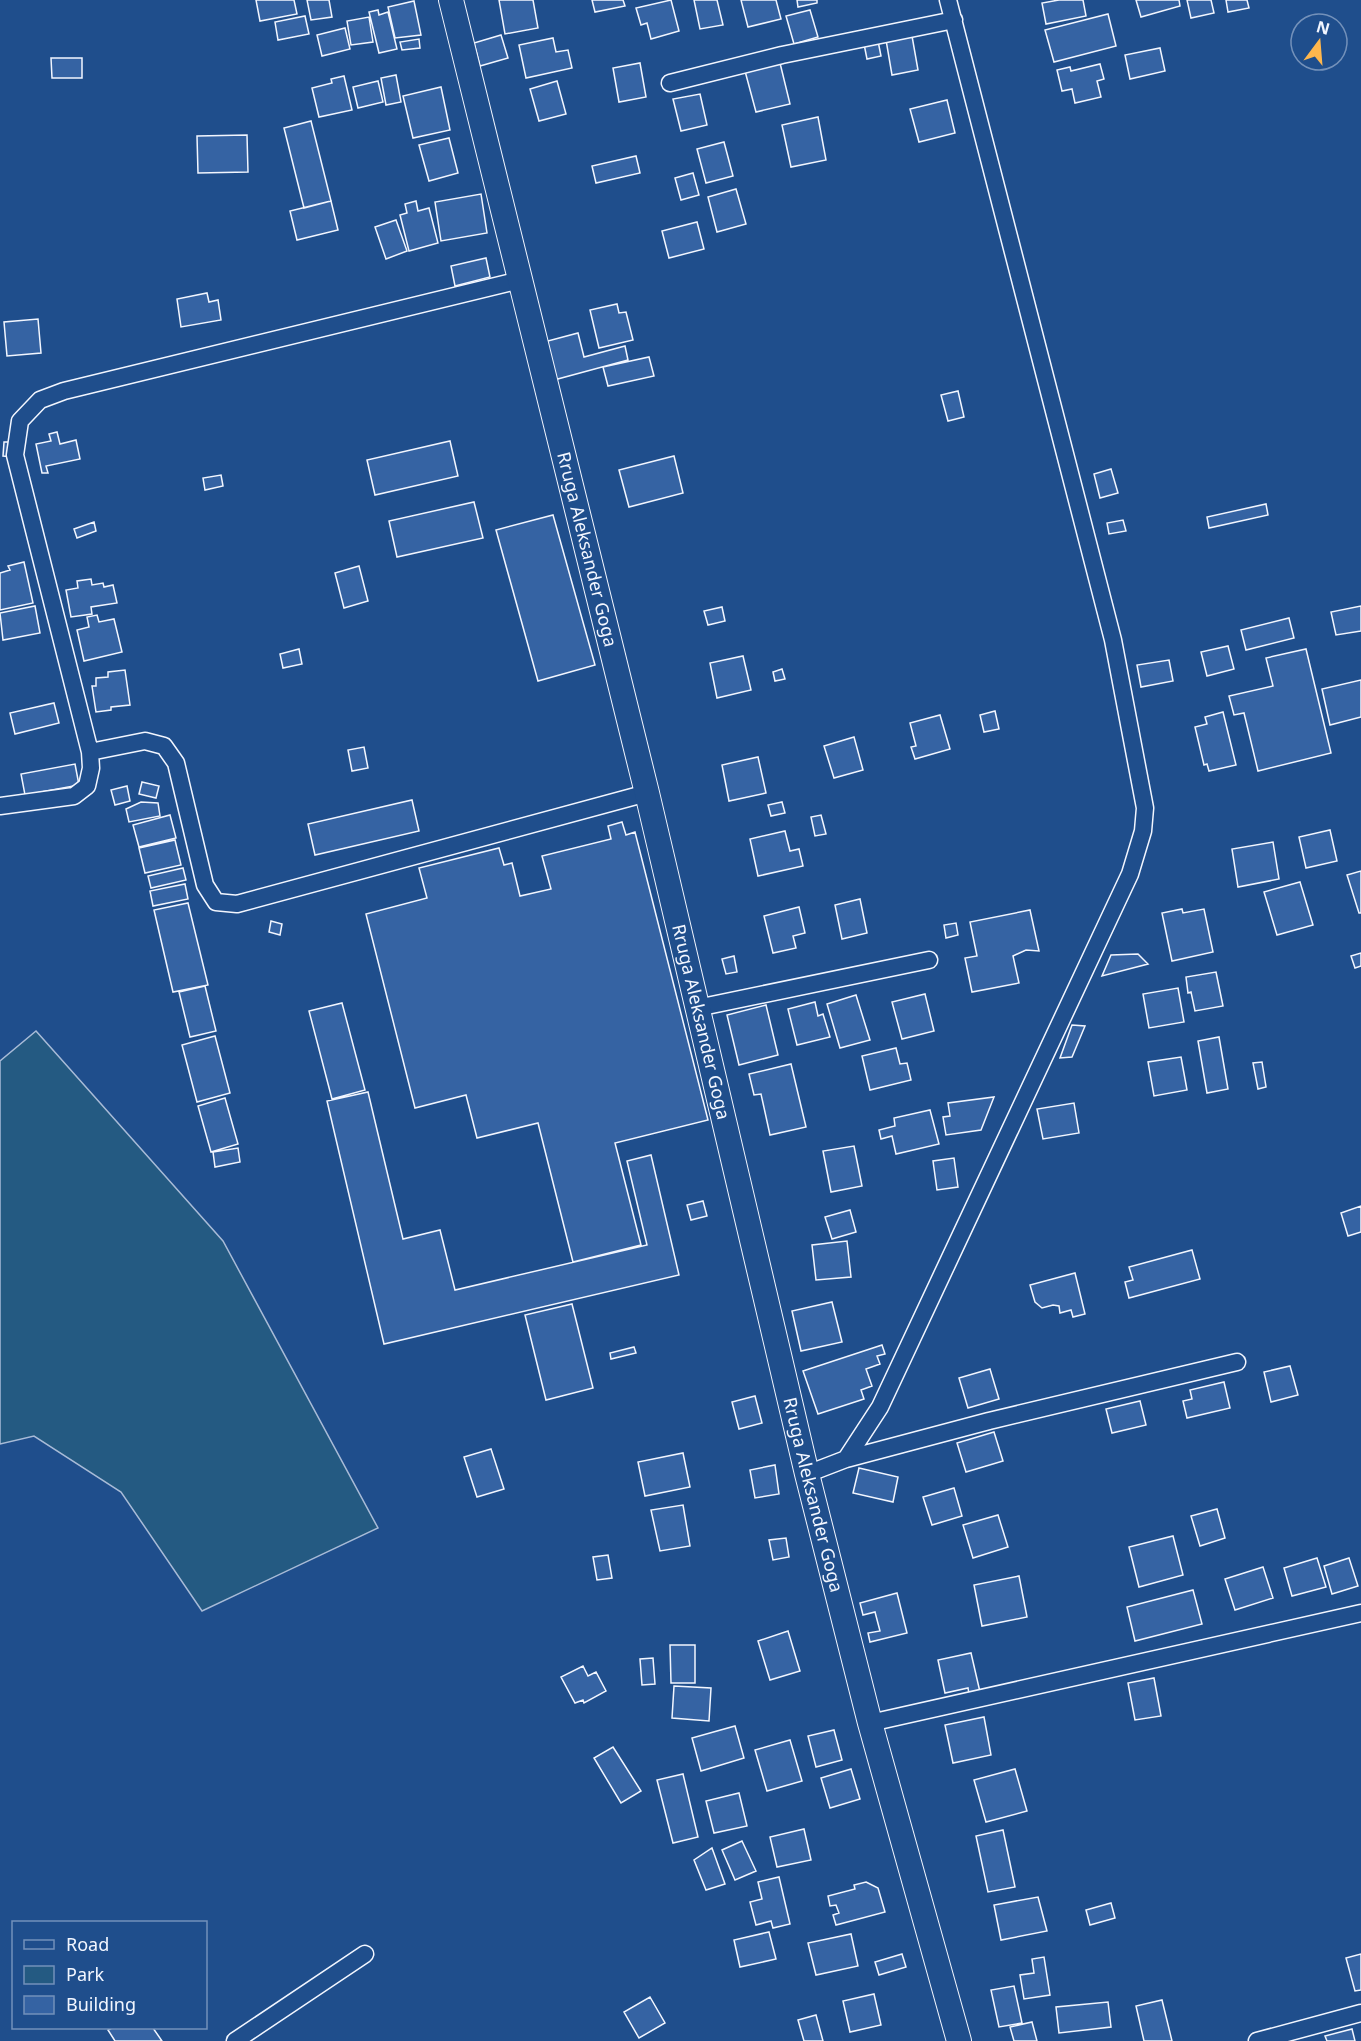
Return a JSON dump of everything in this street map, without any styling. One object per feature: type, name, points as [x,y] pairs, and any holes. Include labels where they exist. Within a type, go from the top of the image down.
[{"type":"main road","name":"Rruga Aleksander Goga","points":[[451,0],[647,793],[807,1474],[870,1723],[959,2041]]},
{"type":"street","points":[[846,1459],[880,1407],[1130,874],[1143,831],[1145,808],[1113,640],[948,0]]},
{"type":"street","points":[[670,83],[783,55],[954,20]]},
{"type":"street","points":[[0,806],[74,796],[87,786],[91,768],[90,752],[15,455],[20,421],[40,400],[64,391],[520,280]]},
{"type":"street","points":[[90,752],[145,741],[164,746],[176,763],[204,885],[216,902],[237,904],[647,793]]},
{"type":"street","points":[[698,1008],[929,960]]},
{"type":"street","points":[[807,1474],[846,1459],[1237,1362]]},
{"type":"street","points":[[870,1723],[1361,1613]]},
{"type":"street","points":[[236,2041],[365,1954]]},
{"type":"street","points":[[1257,2041],[1361,2013]]},
{"type":"green space","points":[[36,1031],[223,1241],[378,1528],[202,1611],[121,1492],[34,1436],[0,1444],[0,1061]]},
{"type":"building","points":[[256,0],[294,0],[297,14],[260,21]]},
{"type":"building","points":[[307,0],[329,0],[332,17],[311,20]]},
{"type":"building","points":[[499,0],[533,0],[538,28],[505,34]]},
{"type":"building","points":[[592,0],[623,0],[625,6],[595,12]]},
{"type":"building","points":[[671,0],[679,31],[651,39],[647,23],[641,25],[636,8]]},
{"type":"building","points":[[694,0],[717,0],[723,25],[700,29]]},
{"type":"building","points":[[741,0],[776,0],[781,19],[748,27]]},
{"type":"building","points":[[797,0],[817,0],[817,3],[798,7]]},
{"type":"building","points":[[1083,0],[1086,16],[1046,24],[1042,3]]},
{"type":"building","points":[[1136,0],[1179,0],[1180,6],[1141,17]]},
{"type":"building","points":[[1187,0],[1211,0],[1214,13],[1191,18]]},
{"type":"building","points":[[1226,0],[1247,0],[1249,8],[1228,12]]},
{"type":"building","points":[[414,1],[421,35],[395,38],[388,7]]},
{"type":"building","points":[[378,10],[379,15],[388,12],[397,49],[379,53],[369,12]]},
{"type":"building","points":[[810,10],[818,37],[794,44],[786,16]]},
{"type":"building","points":[[1108,14],[1116,46],[1054,62],[1045,30]]},
{"type":"building","points":[[305,16],[309,34],[278,40],[275,22]]},
{"type":"building","points":[[369,17],[373,42],[351,45],[347,21]]},
{"type":"building","points":[[345,28],[350,49],[322,56],[317,35]]},
{"type":"building","points":[[501,35],[508,58],[480,66],[474,43]]},
{"type":"building","points":[[912,36],[918,70],[892,75],[886,40]]},
{"type":"building","points":[[553,38],[556,52],[568,50],[572,68],[526,78],[519,45]]},
{"type":"building","points":[[419,39],[420,48],[402,50],[400,42]]},
{"type":"building","points":[[878,41],[881,56],[867,59],[864,44]]},
{"type":"building","points":[[1160,48],[1165,71],[1130,79],[1125,55]]},
{"type":"building","points":[[51,58],[82,58],[82,78],[52,78]]},
{"type":"building","points":[[640,63],[646,97],[619,102],[613,68]]},
{"type":"building","points":[[780,63],[790,104],[756,112],[745,71]]},
{"type":"building","points":[[1100,64],[1104,79],[1097,81],[1101,97],[1075,103],[1072,89],[1062,91],[1057,70],[1070,67],[1071,71]]},
{"type":"building","points":[[396,75],[401,102],[386,105],[381,78]]},
{"type":"building","points":[[344,76],[352,110],[319,117],[312,88],[332,83],[331,79]]},
{"type":"building","points":[[378,81],[383,102],[358,108],[353,87]]},
{"type":"building","points":[[557,81],[566,114],[539,121],[530,89]]},
{"type":"building","points":[[441,87],[450,130],[413,138],[403,96]]},
{"type":"building","points":[[700,94],[707,125],[681,131],[673,99]]},
{"type":"building","points":[[947,100],[955,133],[919,142],[910,109]]},
{"type":"building","points":[[818,117],[826,160],[791,167],[782,125]]},
{"type":"building","points":[[311,121],[331,201],[304,208],[284,128]]},
{"type":"building","points":[[247,135],[248,172],[198,173],[197,136]]},
{"type":"building","points":[[449,138],[458,173],[429,181],[419,145]]},
{"type":"building","points":[[724,142],[733,176],[706,183],[697,149]]},
{"type":"building","points":[[636,156],[640,173],[596,183],[592,166]]},
{"type":"building","points":[[693,173],[699,195],[681,200],[675,178]]},
{"type":"building","points":[[736,189],[746,224],[717,232],[708,197]]},
{"type":"building","points":[[481,194],[487,233],[441,241],[435,202]]},
{"type":"building","points":[[331,201],[338,230],[297,240],[290,211]]},
{"type":"building","points":[[416,201],[418,211],[429,208],[438,243],[409,251],[400,215],[407,213],[405,204]]},
{"type":"building","points":[[396,220],[407,251],[386,259],[375,227]]},
{"type":"building","points":[[697,222],[704,249],[669,258],[662,231]]},
{"type":"building","points":[[486,258],[490,277],[455,286],[451,266]]},
{"type":"building","points":[[207,293],[209,302],[218,300],[221,320],[181,327],[177,299]]},
{"type":"building","points":[[617,304],[619,313],[626,312],[633,340],[599,348],[590,310]]},
{"type":"building","points":[[38,319],[41,353],[7,356],[4,322]]},
{"type":"building","points":[[578,333],[584,357],[625,346],[628,360],[554,380],[544,342]]},
{"type":"building","points":[[649,357],[654,376],[608,386],[603,367]]},
{"type":"building","points":[[958,391],[964,417],[948,421],[941,395]]},
{"type":"building","points":[[57,432],[60,444],[76,440],[80,459],[46,466],[48,473],[42,473],[36,444],[51,441],[49,434]]},
{"type":"building","points":[[450,441],[458,476],[375,495],[367,460]]},
{"type":"building","points":[[4,442],[15,442],[15,457],[3,456]]},
{"type":"building","points":[[674,456],[683,493],[629,507],[619,470]]},
{"type":"building","points":[[1111,469],[1118,493],[1100,498],[1094,474]]},
{"type":"building","points":[[221,475],[223,486],[205,490],[203,478]]},
{"type":"building","points":[[474,502],[483,538],[397,557],[389,521]]},
{"type":"building","points":[[1266,504],[1268,515],[1209,528],[1207,517]]},
{"type":"building","points":[[553,515],[595,665],[538,681],[496,530]]},
{"type":"building","points":[[1123,520],[1126,531],[1109,534],[1107,523]]},
{"type":"building","points":[[94,522],[96,531],[77,538],[74,529]]},
{"type":"building","points":[[24,562],[33,603],[0,610],[0,573],[10,570],[8,566]]},
{"type":"building","points":[[359,566],[368,601],[344,608],[335,573]]},
{"type":"building","points":[[91,579],[92,585],[103,583],[104,587],[113,585],[117,603],[91,607],[92,614],[71,617],[66,590],[78,588],[77,581]]},
{"type":"building","points":[[35,606],[40,633],[3,640],[0,613]]},
{"type":"building","points":[[1361,606],[1361,631],[1336,635],[1331,612]]},
{"type":"building","points":[[722,607],[725,621],[708,625],[704,611]]},
{"type":"building","points":[[97,615],[99,622],[114,619],[122,652],[84,661],[77,630],[89,627],[87,617]]},
{"type":"building","points":[[1289,618],[1294,638],[1246,650],[1241,630]]},
{"type":"building","points":[[1228,646],[1234,669],[1207,676],[1201,652]]},
{"type":"building","points":[[299,649],[302,664],[283,668],[280,654]]},
{"type":"building","points":[[1306,649],[1331,753],[1258,771],[1244,713],[1234,715],[1229,696],[1273,686],[1266,658]]},
{"type":"building","points":[[743,656],[751,690],[717,698],[710,663]]},
{"type":"building","points":[[1169,660],[1173,681],[1141,687],[1137,665]]},
{"type":"building","points":[[782,669],[785,679],[775,681],[773,672]]},
{"type":"building","points":[[125,670],[130,705],[111,707],[111,710],[96,712],[92,686],[96,686],[96,678],[108,677],[108,672]]},
{"type":"building","points":[[1361,680],[1361,717],[1330,725],[1322,689]]},
{"type":"building","points":[[54,703],[59,723],[15,734],[10,713]]},
{"type":"building","points":[[995,711],[999,729],[984,732],[980,715]]},
{"type":"building","points":[[1223,712],[1236,765],[1209,771],[1207,764],[1204,765],[1195,727],[1207,724],[1205,717]]},
{"type":"building","points":[[940,715],[950,749],[915,759],[911,747],[916,746],[910,723]]},
{"type":"building","points":[[854,737],[863,770],[834,778],[824,746]]},
{"type":"building","points":[[364,747],[368,768],[352,771],[348,750]]},
{"type":"building","points":[[758,757],[766,793],[729,801],[722,765]]},
{"type":"building","points":[[75,764],[79,785],[25,795],[21,774]]},
{"type":"building","points":[[142,782],[159,786],[156,798],[139,794]]},
{"type":"building","points":[[127,786],[130,801],[115,805],[111,790]]},
{"type":"building","points":[[412,800],[419,831],[315,855],[308,824]]},
{"type":"building","points":[[141,802],[158,803],[160,816],[129,822],[126,809]]},
{"type":"building","points":[[782,802],[785,813],[771,816],[768,805]]},
{"type":"building","points":[[170,815],[176,838],[139,847],[133,825]]},
{"type":"building","points":[[821,815],[826,834],[815,836],[811,817]]},
{"type":"building","points":[[622,822],[626,835],[635,832],[708,1120],[615,1143],[641,1245],[573,1262],[538,1123],[477,1138],[466,1095],[415,1108],[366,914],[427,898],[419,868],[499,848],[504,865],[512,863],[520,896],[551,889],[542,856],[611,839],[608,826]]},
{"type":"building","points":[[1330,830],[1337,861],[1306,868],[1299,837]]},
{"type":"building","points":[[785,831],[790,851],[799,849],[803,866],[758,876],[750,839]]},
{"type":"building","points":[[175,840],[181,865],[145,873],[139,848]]},
{"type":"building","points":[[1273,842],[1279,879],[1238,887],[1232,849]]},
{"type":"building","points":[[183,868],[186,880],[151,888],[148,876]]},
{"type":"building","points":[[1361,871],[1361,913],[1359,913],[1347,875]]},
{"type":"building","points":[[1300,882],[1313,925],[1277,935],[1264,892]]},
{"type":"building","points":[[185,884],[188,899],[153,906],[150,891]]},
{"type":"building","points":[[860,899],[867,933],[842,939],[835,905]]},
{"type":"building","points":[[188,903],[208,985],[173,992],[154,910]]},
{"type":"building","points":[[799,907],[805,933],[793,936],[796,948],[773,953],[764,916]]},
{"type":"building","points":[[1182,909],[1183,913],[1204,909],[1213,952],[1172,961],[1162,913]]},
{"type":"building","points":[[1030,910],[1039,951],[1026,950],[1013,956],[1019,983],[972,992],[965,958],[977,956],[970,922]]},
{"type":"building","points":[[271,921],[282,924],[280,935],[269,932]]},
{"type":"building","points":[[956,923],[958,935],[946,938],[944,925]]},
{"type":"building","points":[[1361,953],[1361,966],[1355,968],[1351,956]]},
{"type":"building","points":[[1138,954],[1148,964],[1102,976],[1111,955]]},
{"type":"building","points":[[734,956],[737,972],[726,974],[722,959]]},
{"type":"building","points":[[1216,972],[1223,1006],[1195,1011],[1191,992],[1188,993],[1186,977]]},
{"type":"building","points":[[205,986],[216,1031],[190,1037],[179,992]]},
{"type":"building","points":[[1178,988],[1184,1022],[1149,1028],[1143,994]]},
{"type":"building","points":[[925,994],[934,1031],[902,1039],[892,1002]]},
{"type":"building","points":[[856,995],[870,1040],[840,1048],[827,1004]]},
{"type":"building","points":[[815,1002],[818,1016],[823,1014],[830,1037],[797,1045],[788,1009]]},
{"type":"building","points":[[342,1003],[365,1090],[332,1099],[309,1011]]},
{"type":"building","points":[[766,1005],[778,1055],[739,1065],[727,1015]]},
{"type":"building","points":[[1072,1025],[1085,1026],[1072,1057],[1060,1058]]},
{"type":"building","points":[[215,1036],[230,1093],[197,1102],[182,1045]]},
{"type":"building","points":[[1219,1037],[1228,1089],[1207,1093],[1198,1041]]},
{"type":"building","points":[[896,1048],[900,1064],[907,1063],[911,1080],[870,1090],[862,1056]]},
{"type":"building","points":[[1181,1057],[1187,1090],[1154,1096],[1148,1062]]},
{"type":"building","points":[[1262,1062],[1266,1087],[1258,1089],[1253,1063]]},
{"type":"building","points":[[791,1064],[806,1127],[770,1135],[761,1094],[754,1095],[749,1074]]},
{"type":"building","points":[[368,1092],[403,1239],[440,1230],[455,1290],[647,1245],[627,1161],[651,1155],[679,1275],[384,1344],[327,1101]]},
{"type":"building","points":[[994,1097],[981,1130],[946,1135],[943,1117],[950,1116],[948,1103]]},
{"type":"building","points":[[225,1098],[238,1144],[211,1152],[198,1106]]},
{"type":"building","points":[[1074,1103],[1079,1133],[1043,1139],[1037,1109]]},
{"type":"building","points":[[930,1110],[939,1144],[896,1154],[892,1136],[881,1139],[879,1130],[895,1126],[894,1118]]},
{"type":"building","points":[[854,1146],[862,1186],[831,1192],[823,1151]]},
{"type":"building","points":[[238,1148],[240,1162],[215,1167],[213,1152]]},
{"type":"building","points":[[954,1158],[958,1187],[937,1190],[933,1161]]},
{"type":"building","points":[[703,1201],[707,1216],[691,1220],[687,1205]]},
{"type":"building","points":[[1361,1206],[1361,1232],[1348,1236],[1341,1213]]},
{"type":"building","points":[[850,1210],[856,1232],[832,1239],[825,1217]]},
{"type":"building","points":[[847,1241],[851,1277],[816,1280],[812,1245]]},
{"type":"building","points":[[1192,1250],[1200,1279],[1129,1298],[1125,1282],[1133,1280],[1129,1267]]},
{"type":"building","points":[[1075,1273],[1085,1314],[1073,1317],[1071,1310],[1060,1313],[1059,1306],[1042,1308],[1035,1302],[1030,1285]]},
{"type":"building","points":[[832,1302],[842,1342],[801,1351],[792,1311]]},
{"type":"building","points":[[572,1304],[593,1388],[546,1400],[525,1315]]},
{"type":"building","points":[[882,1345],[885,1354],[877,1356],[880,1364],[866,1369],[872,1386],[861,1390],[864,1399],[818,1414],[803,1371]]},
{"type":"building","points":[[634,1347],[636,1353],[611,1359],[610,1353]]},
{"type":"building","points":[[1290,1366],[1298,1395],[1271,1402],[1264,1372]]},
{"type":"building","points":[[990,1369],[999,1399],[968,1408],[959,1378]]},
{"type":"building","points":[[1224,1382],[1230,1408],[1187,1418],[1183,1401],[1192,1399],[1190,1390]]},
{"type":"building","points":[[755,1396],[762,1423],[739,1429],[732,1402]]},
{"type":"building","points":[[1140,1401],[1146,1425],[1112,1433],[1106,1409]]},
{"type":"building","points":[[994,1432],[1003,1461],[966,1472],[957,1443]]},
{"type":"building","points":[[491,1449],[504,1489],[477,1497],[464,1457]]},
{"type":"building","points":[[683,1453],[690,1487],[645,1496],[638,1462]]},
{"type":"building","points":[[775,1465],[779,1494],[755,1498],[750,1470]]},
{"type":"building","points":[[859,1468],[898,1477],[893,1502],[853,1493]]},
{"type":"building","points":[[954,1488],[962,1516],[932,1525],[923,1497]]},
{"type":"building","points":[[683,1505],[690,1546],[660,1551],[651,1510]]},
{"type":"building","points":[[1217,1509],[1225,1538],[1200,1546],[1191,1516]]},
{"type":"building","points":[[998,1515],[1008,1547],[973,1558],[963,1525]]},
{"type":"building","points":[[1173,1536],[1183,1575],[1139,1587],[1129,1547]]},
{"type":"building","points":[[786,1538],[789,1557],[773,1560],[769,1540]]},
{"type":"building","points":[[608,1555],[612,1578],[597,1580],[593,1557]]},
{"type":"building","points":[[1317,1558],[1326,1587],[1292,1596],[1284,1568]]},
{"type":"building","points":[[1349,1558],[1358,1586],[1332,1594],[1324,1566]]},
{"type":"building","points":[[1263,1567],[1273,1598],[1235,1610],[1225,1579]]},
{"type":"building","points":[[1019,1576],[1027,1617],[982,1626],[974,1585]]},
{"type":"building","points":[[1193,1590],[1202,1624],[1135,1641],[1127,1607]]},
{"type":"building","points":[[897,1593],[907,1633],[870,1642],[868,1633],[880,1631],[875,1612],[863,1615],[860,1603]]},
{"type":"building","points":[[788,1631],[800,1671],[770,1680],[758,1641]]},
{"type":"building","points":[[670,1645],[695,1645],[695,1683],[671,1683]]},
{"type":"building","points":[[971,1653],[980,1692],[969,1694],[968,1688],[945,1693],[938,1660]]},
{"type":"building","points":[[653,1658],[655,1684],[642,1685],[640,1659]]},
{"type":"building","points":[[583,1666],[588,1676],[596,1672],[606,1691],[584,1703],[583,1700],[575,1703],[561,1677]]},
{"type":"building","points":[[1154,1678],[1161,1716],[1135,1720],[1128,1683]]},
{"type":"building","points":[[674,1686],[711,1688],[709,1721],[672,1718]]},
{"type":"building","points":[[984,1717],[991,1755],[953,1763],[945,1725]]},
{"type":"building","points":[[735,1726],[744,1758],[701,1771],[692,1738]]},
{"type":"building","points":[[834,1730],[842,1760],[816,1767],[808,1736]]},
{"type":"building","points":[[790,1740],[802,1781],[767,1791],[755,1750]]},
{"type":"building","points":[[613,1747],[641,1791],[621,1803],[594,1758]]},
{"type":"building","points":[[851,1769],[860,1799],[830,1808],[821,1778]]},
{"type":"building","points":[[1015,1769],[1027,1811],[986,1822],[974,1780]]},
{"type":"building","points":[[683,1774],[698,1837],[673,1843],[657,1780]]},
{"type":"building","points":[[739,1793],[747,1826],[714,1833],[706,1801]]},
{"type":"building","points":[[804,1829],[811,1860],[777,1867],[770,1837]]},
{"type":"building","points":[[1003,1830],[1015,1887],[988,1892],[976,1836]]},
{"type":"building","points":[[742,1841],[756,1871],[735,1880],[722,1850]]},
{"type":"building","points":[[712,1848],[725,1884],[706,1890],[694,1860]]},
{"type":"building","points":[[779,1877],[790,1924],[773,1928],[771,1921],[756,1925],[750,1902],[762,1899],[758,1882]]},
{"type":"building","points":[[866,1882],[878,1888],[885,1912],[836,1925],[833,1915],[839,1913],[836,1905],[830,1906],[828,1896],[855,1889],[854,1885]]},
{"type":"building","points":[[1038,1897],[1047,1931],[1001,1940],[994,1905]]},
{"type":"building","points":[[1111,1903],[1115,1918],[1090,1925],[1086,1910]]},
{"type":"building","points":[[769,1932],[776,1959],[740,1967],[734,1940]]},
{"type":"building","points":[[851,1934],[858,1966],[816,1975],[808,1943]]},
{"type":"building","points":[[902,1954],[906,1967],[879,1975],[875,1962]]},
{"type":"building","points":[[1361,1954],[1361,1990],[1355,1991],[1346,1958]]},
{"type":"building","points":[[1044,1957],[1050,1995],[1024,1999],[1020,1975],[1034,1973],[1032,1959]]},
{"type":"building","points":[[1014,1986],[1022,2023],[999,2027],[991,1990]]},
{"type":"building","points":[[874,1994],[881,2025],[850,2032],[843,2001]]},
{"type":"building","points":[[650,1997],[665,2023],[639,2038],[624,2012]]},
{"type":"building","points":[[1162,2000],[1172,2041],[1144,2041],[1136,2006]]},
{"type":"building","points":[[1108,2002],[1111,2027],[1059,2033],[1056,2007]]},
{"type":"building","points":[[816,2015],[823,2041],[804,2041],[798,2020]]},
{"type":"building","points":[[1032,2022],[1037,2041],[1014,2041],[1010,2027]]},
{"type":"building","points":[[154,2029],[162,2041],[115,2041],[108,2030]]},
{"type":"building","points":[[1352,2029],[1355,2041],[1327,2041],[1325,2036]]}]
